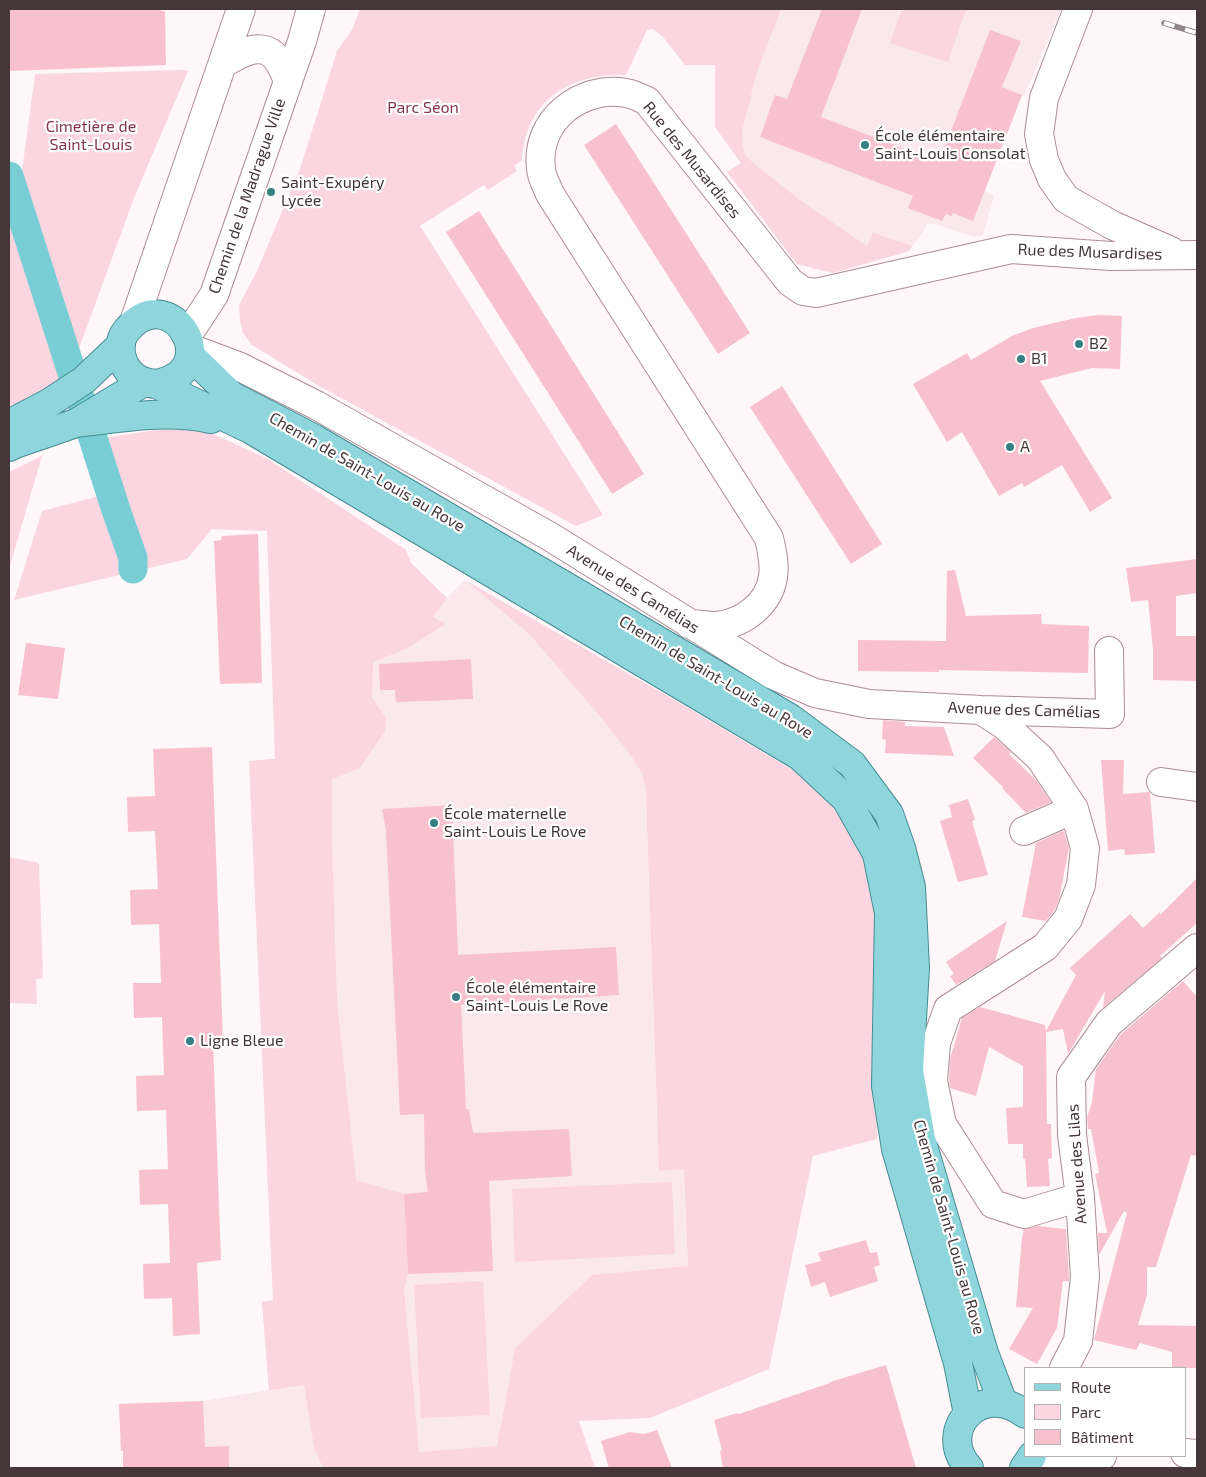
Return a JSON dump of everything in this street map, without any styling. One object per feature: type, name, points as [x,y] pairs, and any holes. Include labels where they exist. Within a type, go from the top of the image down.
[{"type":"main road","name":"Chemin de Saint-Louis au Rove","points":[[9,424],[48,403],[84,380],[145,316],[158,315],[170,318],[181,325],[189,347],[232,396],[313,438],[790,718],[852,764],[889,814],[912,887],[915,968],[909,1071],[921,1139],[984,1353],[1014,1408]]},
{"type":"main road","name":"Chemin de Saint-Louis au Rove","points":[[127,333],[121,356],[126,368],[134,377],[250,429],[800,756],[846,799],[876,854],[889,913],[886,1086],[896,1148],[958,1362],[968,1414],[978,1406],[990,1402],[1014,1408]]},
{"type":"main road","name":"Chemin de Saint-Louis au Rove","points":[[9,447],[76,423],[150,383],[168,382],[178,376],[186,367],[189,347]]},
{"type":"main road","name":"Chemin de Saint-Louis au Rove","points":[[76,423],[148,414],[192,415],[250,429]]},
{"type":"main road","points":[[968,1414],[960,1424],[957,1438],[958,1451],[969,1468]]},
{"type":"street","points":[[127,333],[241,9]]},
{"type":"street","name":"Chemin de la Madrague Ville","points":[[189,347],[214,295],[311,9]]},
{"type":"street","points":[[1078,9],[1044,98],[1039,134],[1044,160],[1052,179],[1066,199],[1112,225],[1188,255]]},
{"type":"street","name":"Chemin de la Madrague Ville","points":[[222,64],[243,52],[256,49],[269,51],[279,60],[288,80]]},
{"type":"street","name":"Rue des Musardises","points":[[689,624],[716,626],[732,623],[748,615],[762,604],[773,578],[774,565],[769,538],[550,194],[540,170],[541,152],[545,134],[555,117],[570,104],[604,92],[626,92],[647,101],[790,282],[802,291],[816,293],[1011,249],[1111,256],[1188,255]]},
{"type":"street","name":"Avenue des Camélias","points":[[189,347],[238,366],[316,405],[549,536],[773,675],[815,693],[869,704],[1110,714],[1109,651]]},
{"type":"street","points":[[981,710],[1004,725],[1040,758],[1074,809],[1085,848],[1081,885],[1068,919],[1045,948],[948,1009],[936,1043],[933,1081],[942,1124],[993,1204],[1024,1214],[1080,1197]]},
{"type":"street","points":[[1161,782],[1197,787]]},
{"type":"street","points":[[1024,831],[1074,809]]},
{"type":"street","name":"Avenue des Lilas","points":[[1065,1367],[1078,1341],[1085,1277],[1080,1197],[1072,1135],[1072,1077],[1109,1023],[1197,948]]},
{"type":"street","points":[[1029,1462],[1056,1457]]},
{"type":"street","points":[[1084,1468],[1100,1457]]},
{"type":"shaded area","name":"École élémentaire Saint-Louis Consolat","points":[[711,9],[1061,9],[1024,96],[1022,95],[985,191],[994,196],[983,235],[974,237],[928,222],[909,251],[833,273],[797,264],[727,172],[741,163],[715,127],[715,65]]},
{"type":"shaded area","name":"École élémentaire Saint-Louis Le Rove","points":[[266,458],[406,550],[411,563],[447,598],[465,580],[529,634],[598,714],[632,757],[642,774],[646,792],[659,1171],[684,1169],[688,1267],[592,1275],[515,1348],[497,1447],[418,1452],[304,1385],[314,1448],[323,1468],[123,1468],[119,1404],[203,1401],[269,1390],[262,1302],[273,1300],[249,761],[275,759]]},
{"type":"green space","name":"Parc Séon","points":[[360,9],[781,9],[757,72],[742,131],[743,148],[746,156],[800,200],[867,246],[873,233],[912,246],[909,251],[833,273],[797,264],[727,172],[741,163],[715,127],[715,65],[685,65],[663,37],[653,29],[647,30],[626,75],[586,79],[569,85],[554,94],[542,106],[532,121],[525,139],[522,160],[514,166],[517,171],[488,190],[484,185],[420,226],[603,515],[576,526],[319,386],[252,345],[243,333],[239,305],[257,271],[300,169],[337,51],[352,30]]},
{"type":"green space","points":[[902,9],[966,9],[948,62],[890,43]]},
{"type":"green space","name":"Cimetière de Saint-Louis","points":[[188,71],[134,198],[74,362],[65,378],[38,398],[9,406],[9,175],[22,171],[35,74]]},
{"type":"green space","points":[[176,429],[213,434],[266,458],[406,550],[411,563],[447,598],[433,617],[445,624],[406,649],[373,662],[372,698],[386,718],[385,731],[360,768],[332,779],[337,1001],[356,1180],[404,1194],[408,1274],[404,1290],[419,1452],[497,1446],[515,1348],[592,1275],[688,1266],[684,1169],[659,1171],[646,792],[642,774],[632,757],[598,714],[529,634],[465,580],[796,772],[826,798],[855,838],[874,888],[877,1139],[813,1156],[769,1369],[650,1418],[579,1421],[595,1468],[323,1468],[314,1448],[304,1385],[269,1390],[262,1302],[273,1300],[249,761],[275,759],[267,531],[212,529],[187,559],[14,600],[42,511],[115,492],[98,439],[155,430]]},
{"type":"green space","points":[[42,456],[9,569],[9,472]]},
{"type":"green space","points":[[9,857],[39,863],[43,978],[36,979],[37,1004],[9,1003]]},
{"type":"green space","points":[[672,1182],[675,1254],[515,1262],[512,1189]]},
{"type":"green space","points":[[483,1281],[490,1415],[421,1418],[414,1285]]},
{"type":"building","points":[[9,9],[161,9],[161,11],[165,11],[166,65],[9,71]]},
{"type":"building","points":[[822,9],[862,9],[821,117],[939,162],[990,30],[1021,41],[1002,87],[1022,95],[973,221],[953,213],[952,216],[946,214],[942,221],[908,208],[913,196],[760,137],[775,95],[787,99]]},
{"type":"building","points":[[616,124],[750,333],[718,354],[584,145]]},
{"type":"building","points":[[479,211],[644,474],[612,494],[446,232]]},
{"type":"building","points":[[1098,315],[1122,316],[1120,369],[1092,368],[1040,381],[1112,498],[1090,512],[1062,465],[1024,487],[1022,483],[999,496],[962,432],[947,442],[913,384],[967,353],[971,360],[1012,336],[1033,328]]},
{"type":"building","points":[[782,386],[882,544],[851,564],[750,407]]},
{"type":"building","points":[[258,534],[262,683],[220,684],[214,541],[221,540],[222,536]]},
{"type":"building","points":[[1197,559],[1197,593],[1176,596],[1176,636],[1197,636],[1197,681],[1153,680],[1153,649],[1148,600],[1131,602],[1126,568]]},
{"type":"building","points":[[955,570],[966,616],[1041,614],[1042,624],[1089,626],[1088,673],[939,670],[939,672],[858,671],[858,640],[946,641],[947,571]]},
{"type":"building","points":[[26,643],[65,648],[58,699],[18,695]]},
{"type":"building","points":[[471,659],[473,699],[396,702],[395,690],[380,690],[379,664]]},
{"type":"building","points":[[883,720],[905,722],[905,726],[944,727],[954,756],[885,753],[886,740],[882,739]]},
{"type":"building","points":[[994,737],[1011,752],[1009,754],[1036,780],[1051,802],[1026,813],[973,758]]},
{"type":"building","name":"Ligne Bleue","points":[[212,747],[223,1041],[213,1041],[221,1260],[197,1263],[200,1334],[173,1336],[172,1298],[144,1299],[143,1264],[170,1263],[168,1204],[140,1205],[139,1170],[168,1169],[166,1110],[137,1111],[136,1076],[164,1075],[162,1017],[134,1018],[133,983],[161,983],[159,924],[131,925],[130,890],[158,889],[155,831],[128,832],[127,797],[155,796],[153,749]]},
{"type":"building","points":[[1101,760],[1124,760],[1123,794],[1150,792],[1155,853],[1125,855],[1124,849],[1108,851]]},
{"type":"building","points":[[968,799],[975,820],[972,821],[988,875],[958,882],[940,821],[952,817],[949,805]]},
{"type":"building","points":[[452,805],[458,955],[616,947],[619,995],[461,1005],[466,1109],[469,1109],[473,1133],[569,1129],[572,1176],[489,1181],[493,1271],[408,1274],[404,1194],[428,1192],[425,1171],[424,1114],[400,1115],[386,830],[382,809]]},
{"type":"building","points":[[1062,831],[1069,848],[1059,900],[1054,911],[1046,921],[1022,917],[1036,843]]},
{"type":"building","points":[[1197,878],[1197,923],[1160,956],[1162,958],[1103,1008],[1105,991],[1068,1054],[1063,1029],[1046,1032],[1047,1124],[1051,1124],[1052,1158],[1048,1159],[1050,1186],[1027,1187],[1023,1144],[1008,1144],[1006,1108],[1023,1107],[1023,1066],[989,1047],[976,1096],[950,1088],[950,1059],[962,1018],[980,1007],[1045,1025],[1046,1031],[1076,975],[1070,968],[1130,914],[1143,928],[1160,912],[1160,915]]},
{"type":"building","points":[[1007,921],[995,961],[956,985],[950,976],[954,974],[946,962]]},
{"type":"building","points":[[1183,981],[1197,997],[1197,1156],[1191,1155],[1156,1267],[1147,1267],[1147,1295],[1138,1325],[1197,1326],[1197,1368],[1172,1367],[1172,1352],[1140,1343],[1136,1350],[1094,1340],[1127,1213],[1124,1211],[1099,1255],[1098,1233],[1107,1233],[1095,1174],[1099,1173],[1091,1129],[1088,1129],[1087,1117],[1092,1102],[1096,1069],[1121,1034]]},
{"type":"building","points":[[1037,1226],[1066,1229],[1069,1281],[1063,1281],[1057,1328],[1037,1364],[1009,1349],[1033,1308],[1016,1307],[1024,1229]]},
{"type":"building","points":[[866,1240],[870,1253],[877,1252],[880,1265],[874,1267],[878,1281],[830,1297],[825,1282],[811,1287],[805,1265],[821,1261],[818,1253]]},
{"type":"building","points":[[886,1365],[916,1468],[723,1468],[720,1451],[722,1450],[714,1420],[739,1414],[830,1382]]},
{"type":"building","points":[[203,1401],[205,1447],[229,1446],[229,1468],[123,1468],[119,1404]]},
{"type":"building","points":[[657,1430],[672,1468],[609,1468],[601,1441],[630,1432],[644,1434]]},
{"type":"waterway","points":[[9,176],[133,558],[133,569]]},
{"type":"railway","points":[[1164,23],[1197,33]]},
{"type":"place","name":"École élémentaire Saint-Louis Consolat","points":[[865,145]]},
{"type":"place","name":"Saint-Exupéry Lycée","points":[[271,192]]},
{"type":"place","name":"B2","points":[[1079,344]]},
{"type":"place","name":"B1","points":[[1021,359]]},
{"type":"place","name":"A","points":[[1010,447]]},
{"type":"place","name":"École maternelle Saint-Louis Le Rove","points":[[434,823]]},
{"type":"place","name":"École élémentaire Saint-Louis Le Rove","points":[[456,997]]},
{"type":"place","name":"Ligne Bleue","points":[[190,1041]]}]
